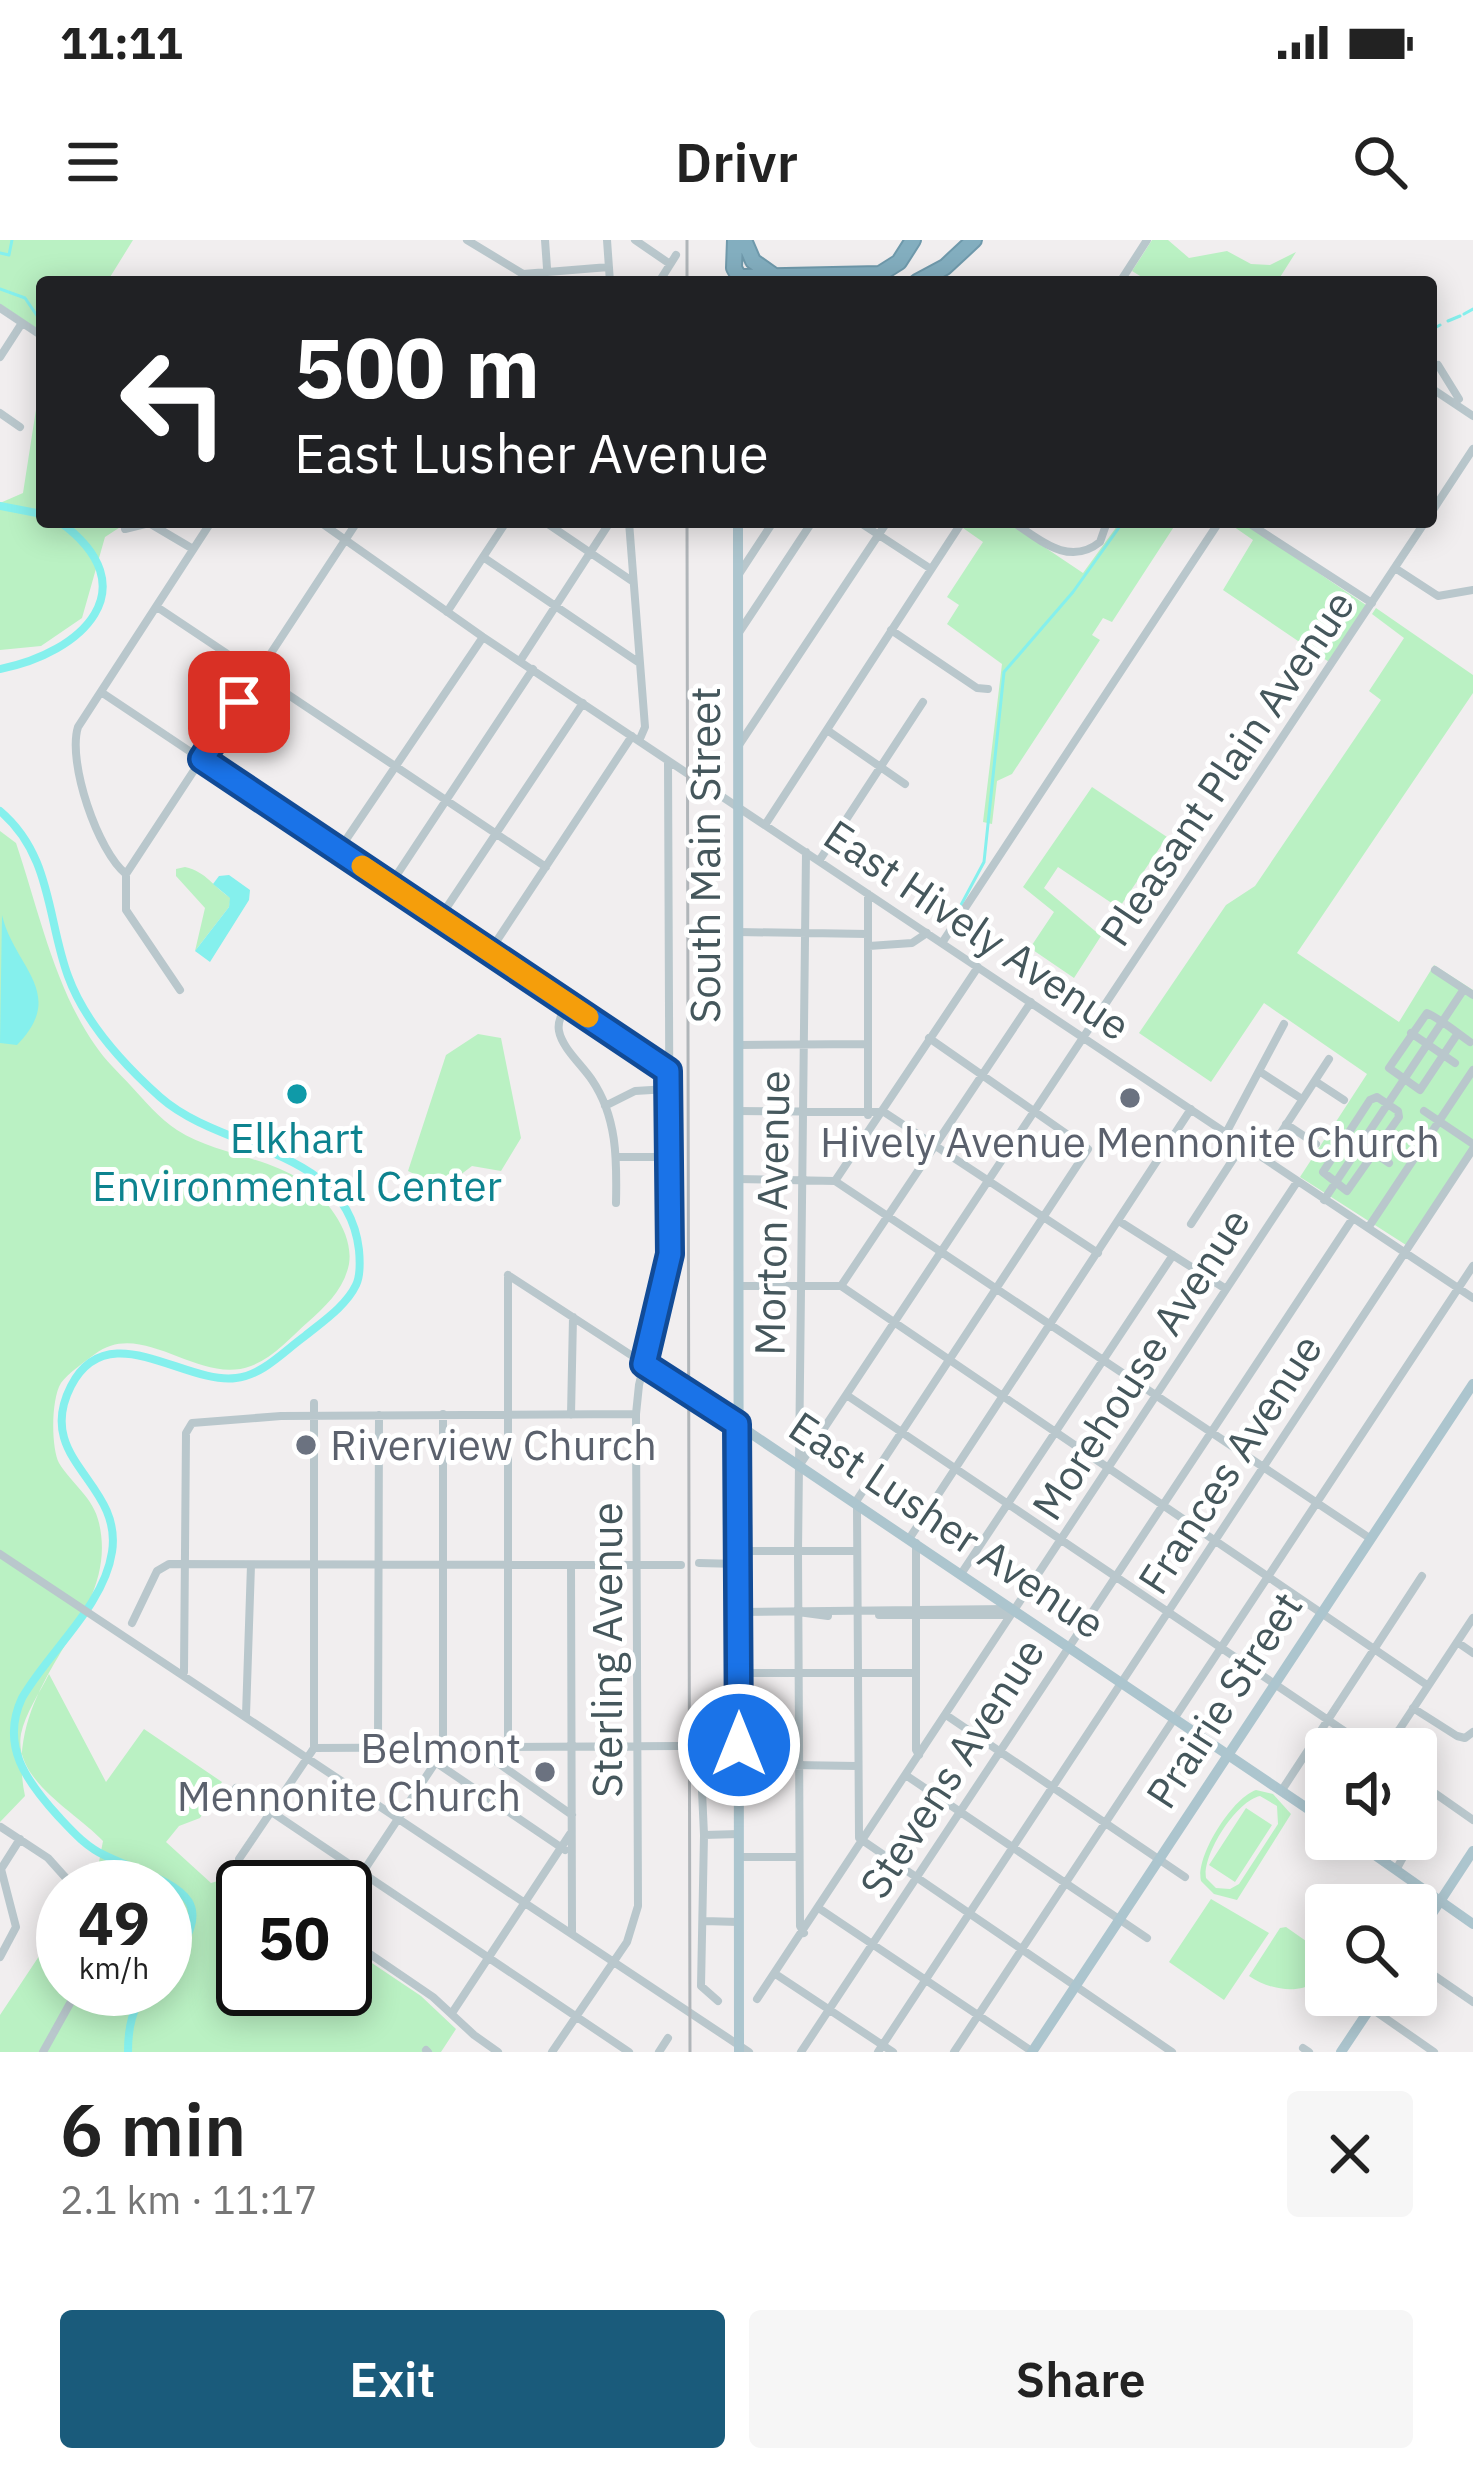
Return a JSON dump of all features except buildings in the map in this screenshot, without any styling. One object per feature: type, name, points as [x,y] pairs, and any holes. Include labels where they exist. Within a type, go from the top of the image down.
[{"type":"highway","points":[[740,240],[752,261],[778,276],[880,274],[899,262],[913,240]]},
{"type":"highway","points":[[739,276],[740,240]]},
{"type":"highway","points":[[929,276],[945,268],[974,240]]},
{"type":"main road","name":"South Main Street","points":[[738,528],[742,2050]]},
{"type":"main road","name":"Prairie Street","points":[[1033,2052],[1473,1384]]},
{"type":"main road","name":"East Lusher Avenue","points":[[737,1424],[1305,1806]]},
{"type":"main road","points":[[1437,1908],[1473,1851]]},
{"type":"main road","points":[[1382,1860],[1473,1924]]},
{"type":"main road","points":[[1341,2052],[1365,2016]]},
{"type":"street","points":[[467,240],[515,272],[537,276]]},
{"type":"street","points":[[545,240],[548,276]]},
{"type":"street","points":[[607,240],[610,276]]},
{"type":"street","points":[[634,240],[673,260],[663,276]]},
{"type":"street","points":[[1124,276],[1147,240]]},
{"type":"street","points":[[559,276],[609,267]]},
{"type":"street","points":[[0,308],[36,332]]},
{"type":"street","points":[[0,357],[22,323]]},
{"type":"street","points":[[1437,366],[1459,399],[1454,403]]},
{"type":"street","points":[[1437,392],[1473,416]]},
{"type":"street","points":[[0,413],[20,427]]},
{"type":"street","points":[[1437,500],[1473,449]]},
{"type":"street","points":[[125,530],[132,528]]},
{"type":"street","points":[[157,528],[194,550]]},
{"type":"street","points":[[126,874],[105,852],[74,757],[78,728],[208,528]]},
{"type":"street","name":"East Hively Avenue","points":[[329,528],[483,637],[1473,1298]]},
{"type":"street","points":[[180,990],[126,910],[126,874],[353,528]]},
{"type":"street","points":[[447,612],[502,528]]},
{"type":"street","points":[[554,528],[633,581]]},
{"type":"street","points":[[520,661],[606,528]]},
{"type":"street","points":[[629,528],[645,727],[664,758]]},
{"type":"street","points":[[738,575],[769,528]]},
{"type":"street","points":[[740,632],[808,528]]},
{"type":"street","points":[[868,528],[931,569]]},
{"type":"street","points":[[738,746],[882,528]]},
{"type":"street","points":[[765,825],[958,528]]},
{"type":"street","points":[[1022,528],[1057,550],[1078,553],[1100,542],[1105,528]]},
{"type":"street","points":[[942,943],[1215,528]]},
{"type":"street","points":[[1256,528],[1372,603]]},
{"type":"street","name":"Pleasant Plain Avenue","points":[[799,1466],[1421,528]]},
{"type":"street","points":[[483,557],[639,663]]},
{"type":"street","points":[[1395,568],[1438,596],[1473,590]]},
{"type":"street","points":[[158,607],[546,867]]},
{"type":"street","points":[[891,630],[977,688],[988,689]]},
{"type":"street","points":[[339,850],[483,637]]},
{"type":"street","points":[[390,885],[533,670]]},
{"type":"street","points":[[101,692],[668,1071]]},
{"type":"street","points":[[819,861],[923,702]]},
{"type":"street","points":[[440,919],[583,703]]},
{"type":"street","points":[[490,952],[645,727]]},
{"type":"street","points":[[826,730],[905,784]]},
{"type":"street","name":"Sterling Avenue","points":[[552,2052],[631,1935],[638,1906],[637,1414],[670,1254],[664,758]]},
{"type":"street","name":"Morton Avenue","points":[[804,1933],[800,1926],[798,1552],[806,852]]},
{"type":"street","points":[[868,894],[868,1129]]},
{"type":"street","points":[[738,932],[868,934]]},
{"type":"street","points":[[868,946],[912,943],[927,933]]},
{"type":"street","points":[[835,1180],[978,967]]},
{"type":"street","points":[[1324,1200],[1442,1022],[1469,992],[1435,970]]},
{"type":"street","points":[[841,1286],[1031,1002]]},
{"type":"street","points":[[568,1004],[561,1016],[560,1035],[596,1085],[605,1106],[616,1157],[616,1202]]},
{"type":"street","points":[[1432,1098],[1389,1068],[1411,1033],[1426,1013],[1470,1042]]},
{"type":"street","points":[[1226,1132],[1284,1024]]},
{"type":"street","points":[[1411,1033],[1455,1063]]},
{"type":"street","points":[[1420,1090],[1458,1033]]},
{"type":"street","points":[[929,1038],[1085,1143],[1087,1152],[856,1503],[858,1836],[1172,2052]]},
{"type":"street","points":[[738,1046],[868,1044]]},
{"type":"street","points":[[1271,1148],[1329,1059]]},
{"type":"street","points":[[1368,1228],[1473,1070]]},
{"type":"street","points":[[1259,1071],[1302,1099]]},
{"type":"street","points":[[1315,1081],[1344,1100]]},
{"type":"street","points":[[605,1106],[635,1091],[668,1089]]},
{"type":"street","points":[[1377,1097],[1388,1104],[1400,1118],[1351,1190],[1336,1183],[1323,1172],[1347,1134],[1370,1100],[1377,1097]]},
{"type":"street","points":[[920,1755],[916,1750],[912,1541],[1192,1109]]},
{"type":"street","points":[[738,1111],[880,1112],[1098,1252]]},
{"type":"street","points":[[1424,1111],[1473,1146]]},
{"type":"street","points":[[1286,1124],[1316,1144]]},
{"type":"street","points":[[1347,1134],[1389,1163]]},
{"type":"street","points":[[1191,1224],[1243,1144]]},
{"type":"street","name":"Frances Avenue","points":[[881,2049],[1473,1146]]},
{"type":"street","points":[[616,1157],[668,1157]]},
{"type":"street","points":[[738,1179],[835,1180],[1371,1539]]},
{"type":"street","name":"Morehouse Avenue","points":[[757,2000],[1298,1182]]},
{"type":"street","name":"Stevens Avenue","points":[[801,2052],[1353,1218]]},
{"type":"street","points":[[1119,1221],[1226,1289]]},
{"type":"street","points":[[962,1574],[1173,1255]]},
{"type":"street","points":[[955,2052],[1473,1266]]},
{"type":"street","name":"East Lusher Avenue","points":[[507,1415],[508,1275],[737,1424]]},
{"type":"street","points":[[737,1286],[841,1286],[1427,1685]]},
{"type":"street","points":[[571,1415],[573,1317]]},
{"type":"street","points":[[848,1396],[1342,1728]]},
{"type":"street","points":[[240,1860],[310,1752],[314,1403]]},
{"type":"street","points":[[371,1860],[443,1747],[443,1414]]},
{"type":"street","points":[[184,1674],[188,1426],[314,1416],[637,1414]]},
{"type":"street","points":[[378,1747],[379,1415]]},
{"type":"street","points":[[507,1415],[508,1747]]},
{"type":"street","points":[[699,1563],[856,1551]]},
{"type":"street","points":[[0,1554],[310,1752],[742,2050]]},
{"type":"street","points":[[132,1623],[157,1571],[169,1564],[681,1565]]},
{"type":"street","points":[[246,1715],[251,1564]]},
{"type":"street","points":[[571,1564],[572,1933]]},
{"type":"street","points":[[1282,1790],[1422,1576]]},
{"type":"street","points":[[738,1612],[1015,1610]]},
{"type":"street","points":[[1400,1728],[1473,1618]]},
{"type":"street","points":[[1456,1642],[1473,1653]]},
{"type":"street","points":[[739,1673],[916,1673]]},
{"type":"street","points":[[1413,1708],[1457,1736],[1465,1738],[1473,1732]]},
{"type":"street","points":[[946,1715],[1185,1877]]},
{"type":"street","points":[[718,2001],[701,1986],[704,1835],[700,1746],[739,1745]]},
{"type":"street","points":[[310,1752],[411,1746],[678,1746]]},
{"type":"street","points":[[411,1746],[571,1854]]},
{"type":"street","points":[[476,1747],[572,1815]]},
{"type":"street","points":[[739,1764],[857,1766]]},
{"type":"street","points":[[907,1776],[1147,1937]]},
{"type":"street","points":[[236,1788],[343,1860]]},
{"type":"street","points":[[1437,1795],[1473,1820]]},
{"type":"street","points":[[1,1827],[50,1860]]},
{"type":"street","points":[[452,2013],[571,1832]]},
{"type":"street","points":[[704,1835],[739,1834]]},
{"type":"street","points":[[0,1958],[16,1927],[0,1869],[20,1839]]},
{"type":"street","points":[[740,1857],[799,1857]]},
{"type":"street","points":[[1396,1870],[1401,1860]]},
{"type":"street","points":[[372,1880],[629,2052]]},
{"type":"street","points":[[820,1909],[1033,2052]]},
{"type":"street","points":[[704,1921],[740,1922]]},
{"type":"street","points":[[372,1955],[426,1991],[498,2052]]},
{"type":"street","points":[[777,1975],[881,2049],[893,2052]]},
{"type":"street","points":[[1437,1977],[1473,2002]]},
{"type":"street","points":[[43,2052],[64,2016]]},
{"type":"street","points":[[1382,2016],[1434,2052]]},
{"type":"street","points":[[659,2052],[668,2038]]},
{"type":"green space","points":[[0,240],[133,240],[111,276],[36,276],[36,328],[0,304]]},
{"type":"green space","points":[[1152,240],[1168,240],[1189,258],[1227,251],[1251,264],[1270,265],[1296,252],[1281,276],[1140,276],[1132,271]]},
{"type":"green space","points":[[36,410],[36,528],[119,528],[105,537],[82,618],[41,646],[0,650],[0,503],[23,493]]},
{"type":"green space","points":[[963,528],[1016,528],[1083,573],[1116,528],[1173,528],[1112,622],[1103,618],[1092,635],[1100,640],[1012,774],[997,781],[992,824],[983,822],[1002,664],[947,624],[959,605],[947,597],[983,542]]},
{"type":"green space","points":[[1236,528],[1252,528],[1366,605],[1329,662],[1223,590],[1253,540]]},
{"type":"green space","points":[[1376,608],[1473,675],[1473,693],[1297,953],[1399,1022],[1434,965],[1473,990],[1473,1145],[1406,1245],[1300,1177],[1367,1074],[1264,1003],[1211,1082],[1139,1033],[1226,905],[1255,886],[1381,700],[1369,691],[1404,638],[1372,614]]},
{"type":"green space","points":[[1092,787],[1167,837],[1119,908],[1058,867],[1044,888],[1101,936],[1074,978],[1030,948],[1054,912],[1023,887]]},
{"type":"green space","points":[[0,831],[16,843],[58,973],[103,1056],[177,1130],[273,1166],[311,1188],[343,1229],[349,1264],[343,1281],[321,1310],[281,1347],[251,1366],[211,1368],[151,1347],[113,1345],[61,1383],[54,1411],[56,1456],[96,1514],[101,1558],[94,1590],[29,1717],[22,1754],[25,1796],[0,1822]]},
{"type":"green space","points":[[185,867],[231,898],[195,951],[205,908],[176,876],[176,869]]},
{"type":"green space","points":[[478,1034],[501,1038],[521,1138],[501,1171],[472,1166],[443,1188],[408,1171],[446,1055]]},
{"type":"green space","points":[[49,1674],[106,1782],[144,1729],[222,1782],[200,1818],[179,1826],[166,1842],[186,1860],[99,1860],[103,1841],[49,1794],[27,1766],[21,1734]]},
{"type":"green space","points":[[1256,1790],[1273,1794],[1291,1814],[1237,1900],[1214,1894],[1201,1881],[1201,1871],[1217,1830],[1246,1795]],"holes":[[[1260,1796],[1277,1806],[1278,1824],[1239,1884],[1216,1888],[1206,1878],[1206,1868],[1231,1818]]]},
{"type":"green space","points":[[1246,1808],[1272,1825],[1235,1882],[1209,1865]]},
{"type":"green space","points":[[192,1866],[211,1883],[216,1882],[216,2016],[372,2016],[372,1963],[421,1996],[456,2029],[441,2052],[0,2052],[0,2015],[36,1961],[36,2016],[192,2016]]},
{"type":"green space","points":[[1211,1899],[1269,1933],[1224,2000],[1169,1962]]},
{"type":"green space","points":[[1280,1928],[1305,1940],[1305,1987],[1272,1987],[1249,1976]]},
{"type":"water","points":[[229,875],[250,890],[249,900],[210,962],[195,951],[229,907],[230,898],[213,884],[219,876]]},
{"type":"water","points":[[2,915],[38,995],[31,1027],[17,1045],[0,1043]]},
{"type":"waterway","points":[[0,253],[9,255],[12,240]]},
{"type":"waterway","points":[[0,289],[25,298],[36,314]]},
{"type":"waterway","points":[[1464,314],[1473,309]]},
{"type":"waterway","points":[[1448,321],[1460,316]]},
{"type":"waterway","points":[[0,506],[36,513]]},
{"type":"waterway","points":[[0,669],[57,649],[94,614],[102,593],[100,571],[87,547],[66,528]]},
{"type":"waterway","points":[[961,905],[984,862],[1004,672],[1073,592],[1119,528]]},
{"type":"waterway","points":[[0,811],[30,847],[68,976],[106,1042],[160,1097],[186,1115],[279,1156],[332,1190],[350,1216],[359,1250],[359,1277],[346,1300],[255,1372],[215,1377],[148,1358],[105,1355],[87,1365],[71,1386],[62,1412],[63,1433],[70,1453],[105,1507],[112,1528],[112,1552],[87,1610],[22,1698],[15,1747],[27,1776],[58,1816],[80,1838],[116,1860]]},
{"type":"waterway","points":[[128,2052],[133,2016]]},
{"type":"railway","points":[[687,240],[687,276]]},
{"type":"railway","points":[[687,528],[690,2052]]},
{"type":"slow traffic","points":[[362,866],[588,1017]]},
{"type":"place","name":"Elkhart Environmental Center","points":[[297,1094]]},
{"type":"place","name":"Hively Avenue Mennonite Church","points":[[1130,1098]]},
{"type":"place","name":"Riverview Church","points":[[306,1445]]},
{"type":"place","name":"Belmont Mennonite Church","points":[[545,1772]]},
{"type":"route","points":[[239,702],[202,759],[668,1071],[670,1254],[644,1364],[737,1424],[739,1745]]}]
